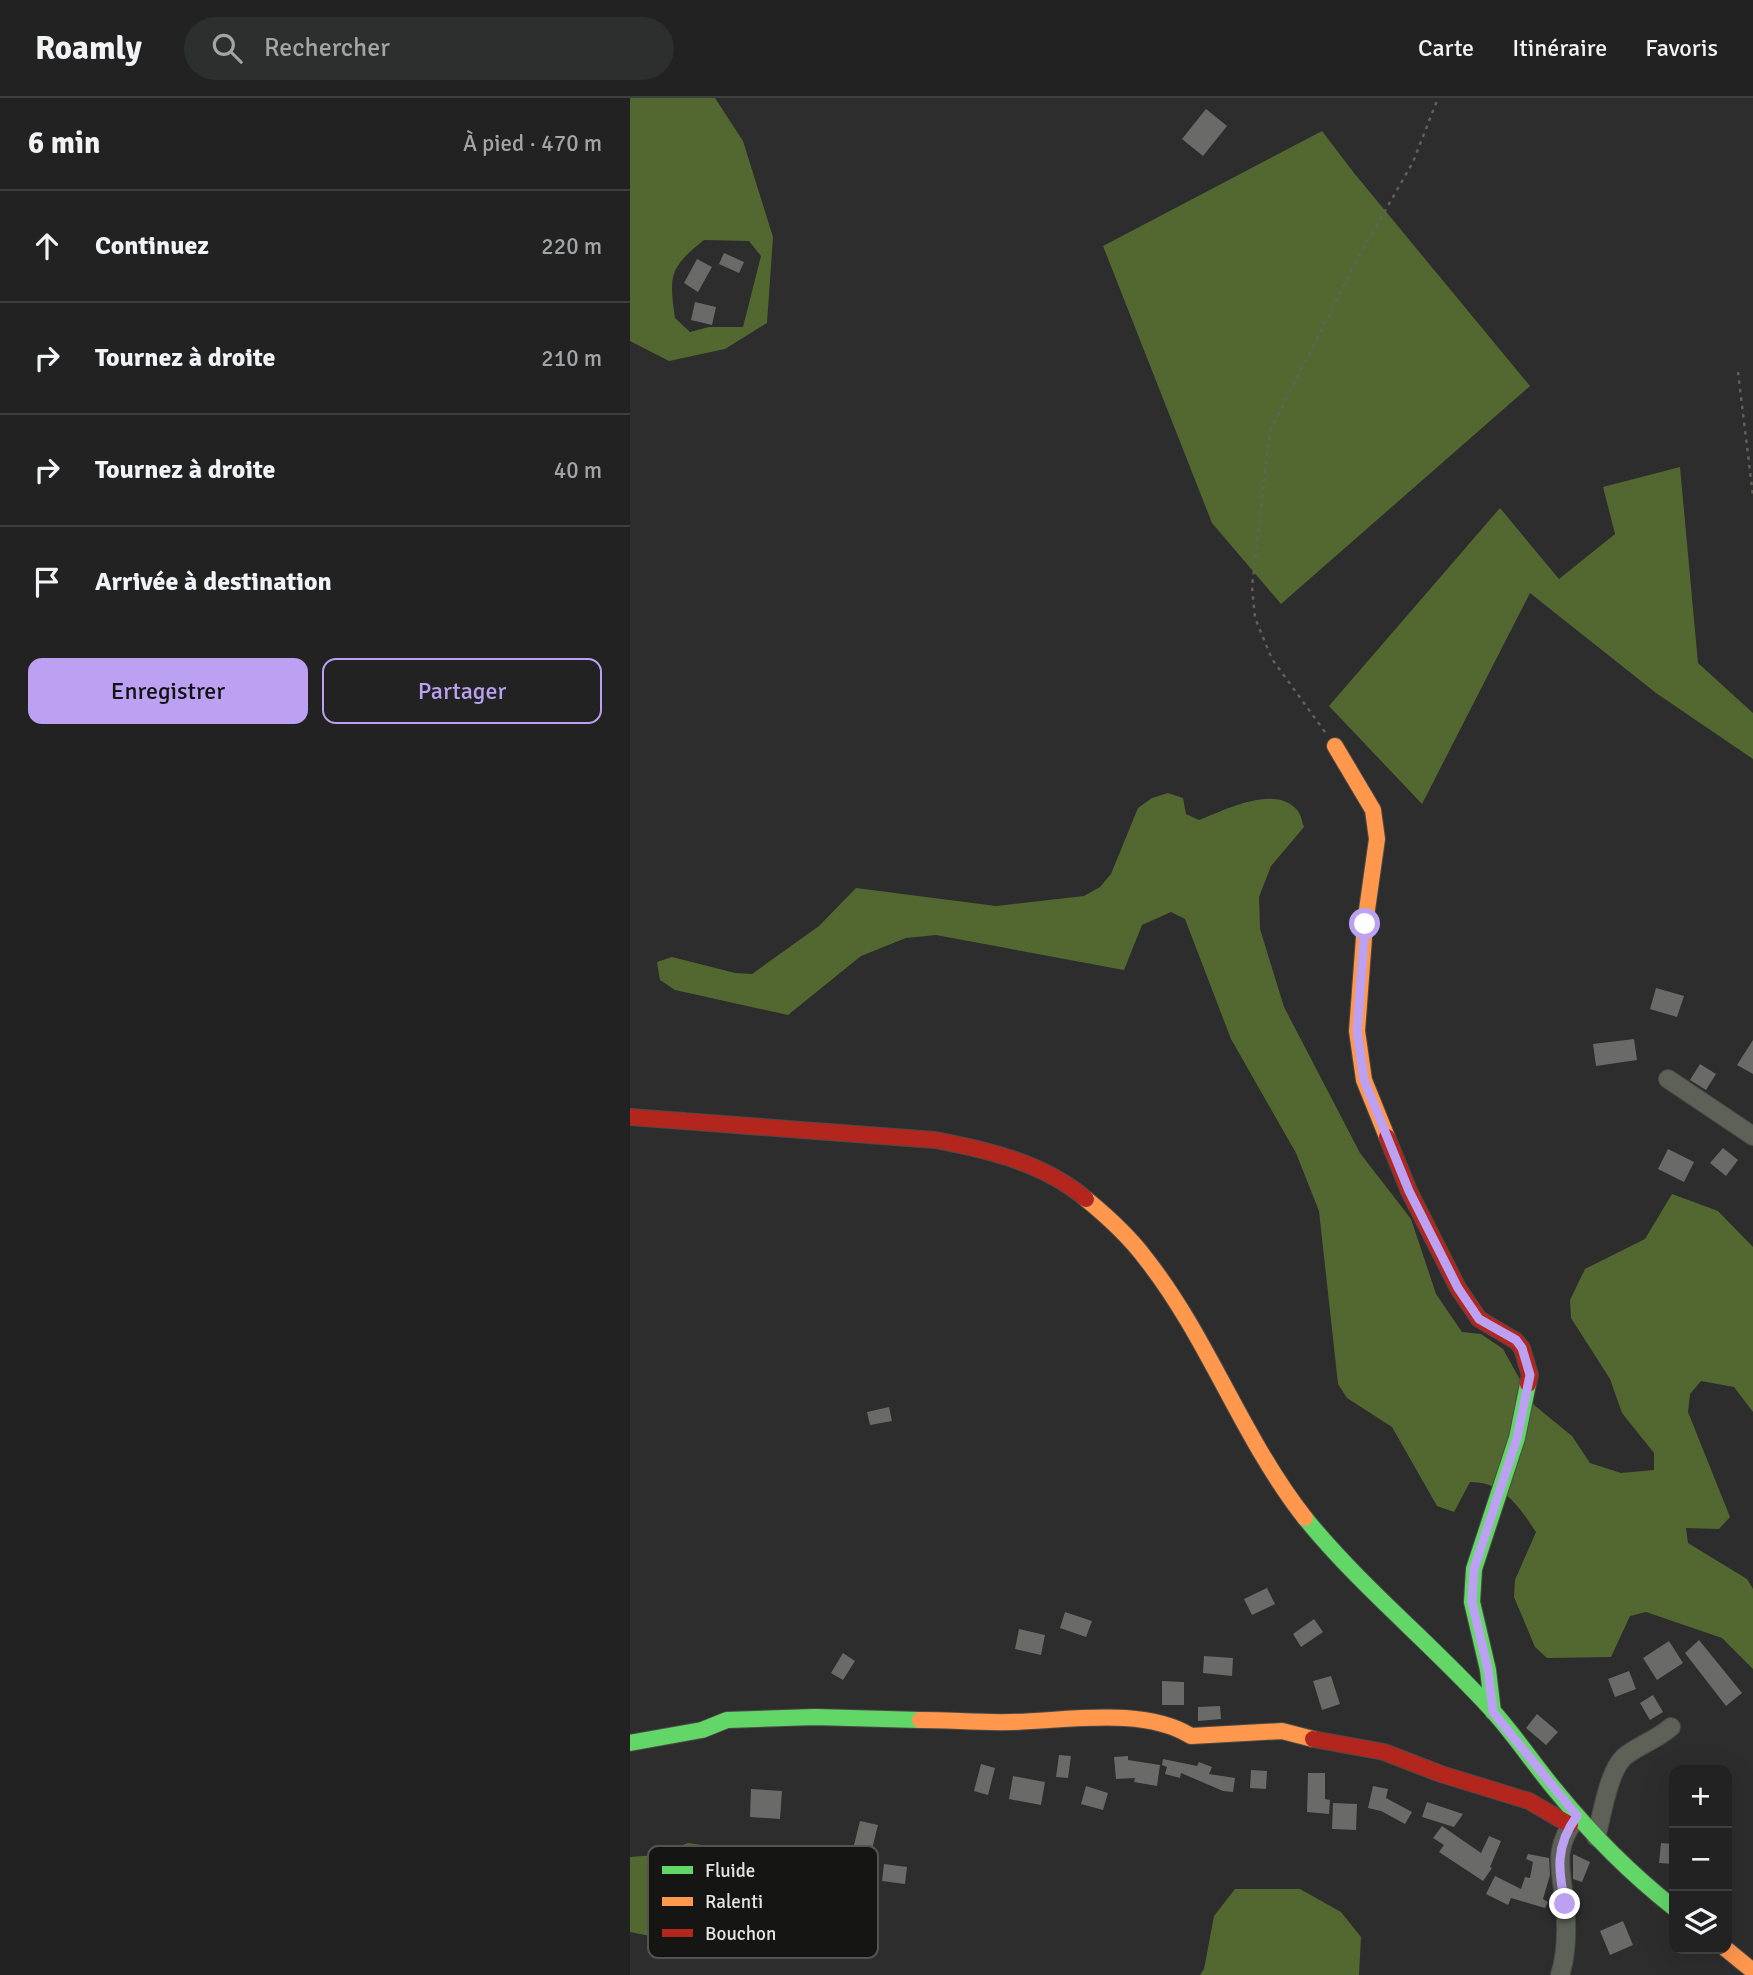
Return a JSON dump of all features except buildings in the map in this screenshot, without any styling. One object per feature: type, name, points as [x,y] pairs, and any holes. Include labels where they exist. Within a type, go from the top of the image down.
[{"type":"street","points":[[1335,746],[1373,810],[1377,839],[1365,924],[1357,1031],[1364,1080],[1409,1191],[1458,1288],[1479,1319],[1516,1340],[1522,1348],[1530,1375],[1517,1438],[1474,1569],[1472,1602],[1488,1670],[1493,1712]]},
{"type":"street","points":[[1668,1079],[1753,1136]]},
{"type":"street","points":[[630,1116],[914,1137],[953,1143],[1002,1154],[1075,1189],[1105,1213],[1149,1263],[1177,1303],[1268,1465],[1299,1510],[1328,1546],[1493,1712],[1574,1821]]},
{"type":"street","points":[[630,1743],[702,1730],[727,1720],[815,1717],[1011,1722],[1078,1718],[1137,1720],[1180,1730],[1191,1736],[1282,1731],[1384,1752],[1441,1774],[1529,1801],[1574,1821],[1596,1837],[1669,1904]]},
{"type":"street","points":[[1596,1837],[1613,1775],[1620,1762],[1671,1727]]},
{"type":"street","points":[[1561,1974],[1566,1940],[1565,1904],[1558,1870],[1562,1846],[1574,1821]]},
{"type":"street","points":[[1732,1954],[1753,1971]]},
{"type":"path","points":[[1335,746],[1272,659],[1255,618],[1252,587],[1270,431],[1353,267],[1413,162],[1438,98]]},
{"type":"path","points":[[1738,372],[1753,496]]},
{"type":"green space","points":[[630,98],[715,98],[743,141],[773,237],[767,323],[725,349],[669,361],[630,341]],"holes":[[[704,240],[749,241],[761,256],[743,327],[709,327],[690,332],[675,318],[672,282],[678,266]]]},
{"type":"green space","points":[[1322,131],[1530,386],[1281,604],[1212,523],[1103,246]]},
{"type":"green space","points":[[1680,467],[1698,663],[1753,713],[1753,759],[1656,693],[1530,593],[1422,804],[1329,706],[1500,508],[1559,579],[1615,534],[1603,487]]},
{"type":"green space","points":[[1168,793],[1183,798],[1186,814],[1199,820],[1236,805],[1264,799],[1277,799],[1288,803],[1299,813],[1304,827],[1271,866],[1259,897],[1260,929],[1284,1007],[1360,1153],[1411,1219],[1436,1294],[1462,1332],[1481,1334],[1503,1349],[1534,1405],[1572,1436],[1590,1463],[1621,1473],[1654,1470],[1654,1453],[1622,1413],[1610,1379],[1571,1318],[1570,1300],[1585,1269],[1645,1239],[1672,1194],[1718,1211],[1753,1247],[1753,1412],[1734,1387],[1701,1381],[1690,1394],[1688,1412],[1730,1517],[1719,1529],[1686,1528],[1688,1543],[1747,1579],[1753,1589],[1753,1669],[1722,1638],[1646,1612],[1630,1616],[1611,1657],[1547,1658],[1535,1647],[1514,1597],[1515,1580],[1536,1532],[1523,1514],[1501,1491],[1482,1483],[1470,1482],[1454,1512],[1437,1506],[1392,1427],[1347,1398],[1338,1384],[1319,1211],[1296,1153],[1231,1039],[1185,919],[1171,912],[1142,925],[1124,970],[936,935],[906,938],[861,956],[788,1015],[675,990],[660,980],[657,962],[672,957],[735,973],[752,974],[819,926],[856,888],[996,906],[1084,896],[1100,887],[1111,874],[1138,808],[1152,798]]},
{"type":"green space","points":[[688,1843],[708,1846],[680,1846]]},
{"type":"green space","points":[[648,1856],[648,1936],[630,1932],[630,1857]]},
{"type":"green space","points":[[1235,1889],[1300,1889],[1341,1912],[1361,1937],[1359,1975],[1200,1975],[1204,1969],[1214,1916]]},
{"type":"traffic: fast","points":[[1493,1712],[1488,1670],[1472,1602],[1474,1569],[1517,1438],[1528,1384]]},
{"type":"traffic: fast","points":[[1305,1518],[1349,1568],[1491,1709],[1598,1839],[1669,1904]]},
{"type":"traffic: fast","points":[[630,1743],[702,1730],[727,1720],[815,1717],[920,1720]]},
{"type":"traffic: slow","points":[[1335,746],[1373,810],[1377,839],[1365,924],[1357,1031],[1364,1080],[1387,1137]]},
{"type":"traffic: slow","points":[[1086,1199],[1133,1242],[1168,1290],[1189,1322],[1262,1455],[1305,1518]]},
{"type":"traffic: slow","points":[[920,1720],[1000,1722],[1128,1718],[1172,1727],[1191,1736],[1282,1731],[1313,1739]]},
{"type":"traffic: slow","points":[[1732,1954],[1753,1971]]},
{"type":"traffic: jam","points":[[630,1117],[935,1140],[975,1148],[1034,1167],[1086,1199]]},
{"type":"traffic: jam","points":[[1387,1137],[1409,1191],[1458,1288],[1479,1319],[1516,1341],[1522,1348],[1530,1375],[1528,1384]]},
{"type":"traffic: jam","points":[[1313,1739],[1384,1752],[1441,1774],[1529,1801],[1570,1825]]},
{"type":"route","points":[[1365,924],[1357,1031],[1364,1080],[1409,1191],[1458,1288],[1479,1319],[1516,1340],[1522,1348],[1530,1375],[1517,1438],[1474,1569],[1472,1602],[1488,1670],[1493,1712],[1577,1816],[1564,1838],[1560,1853],[1558,1870],[1565,1904]]}]
